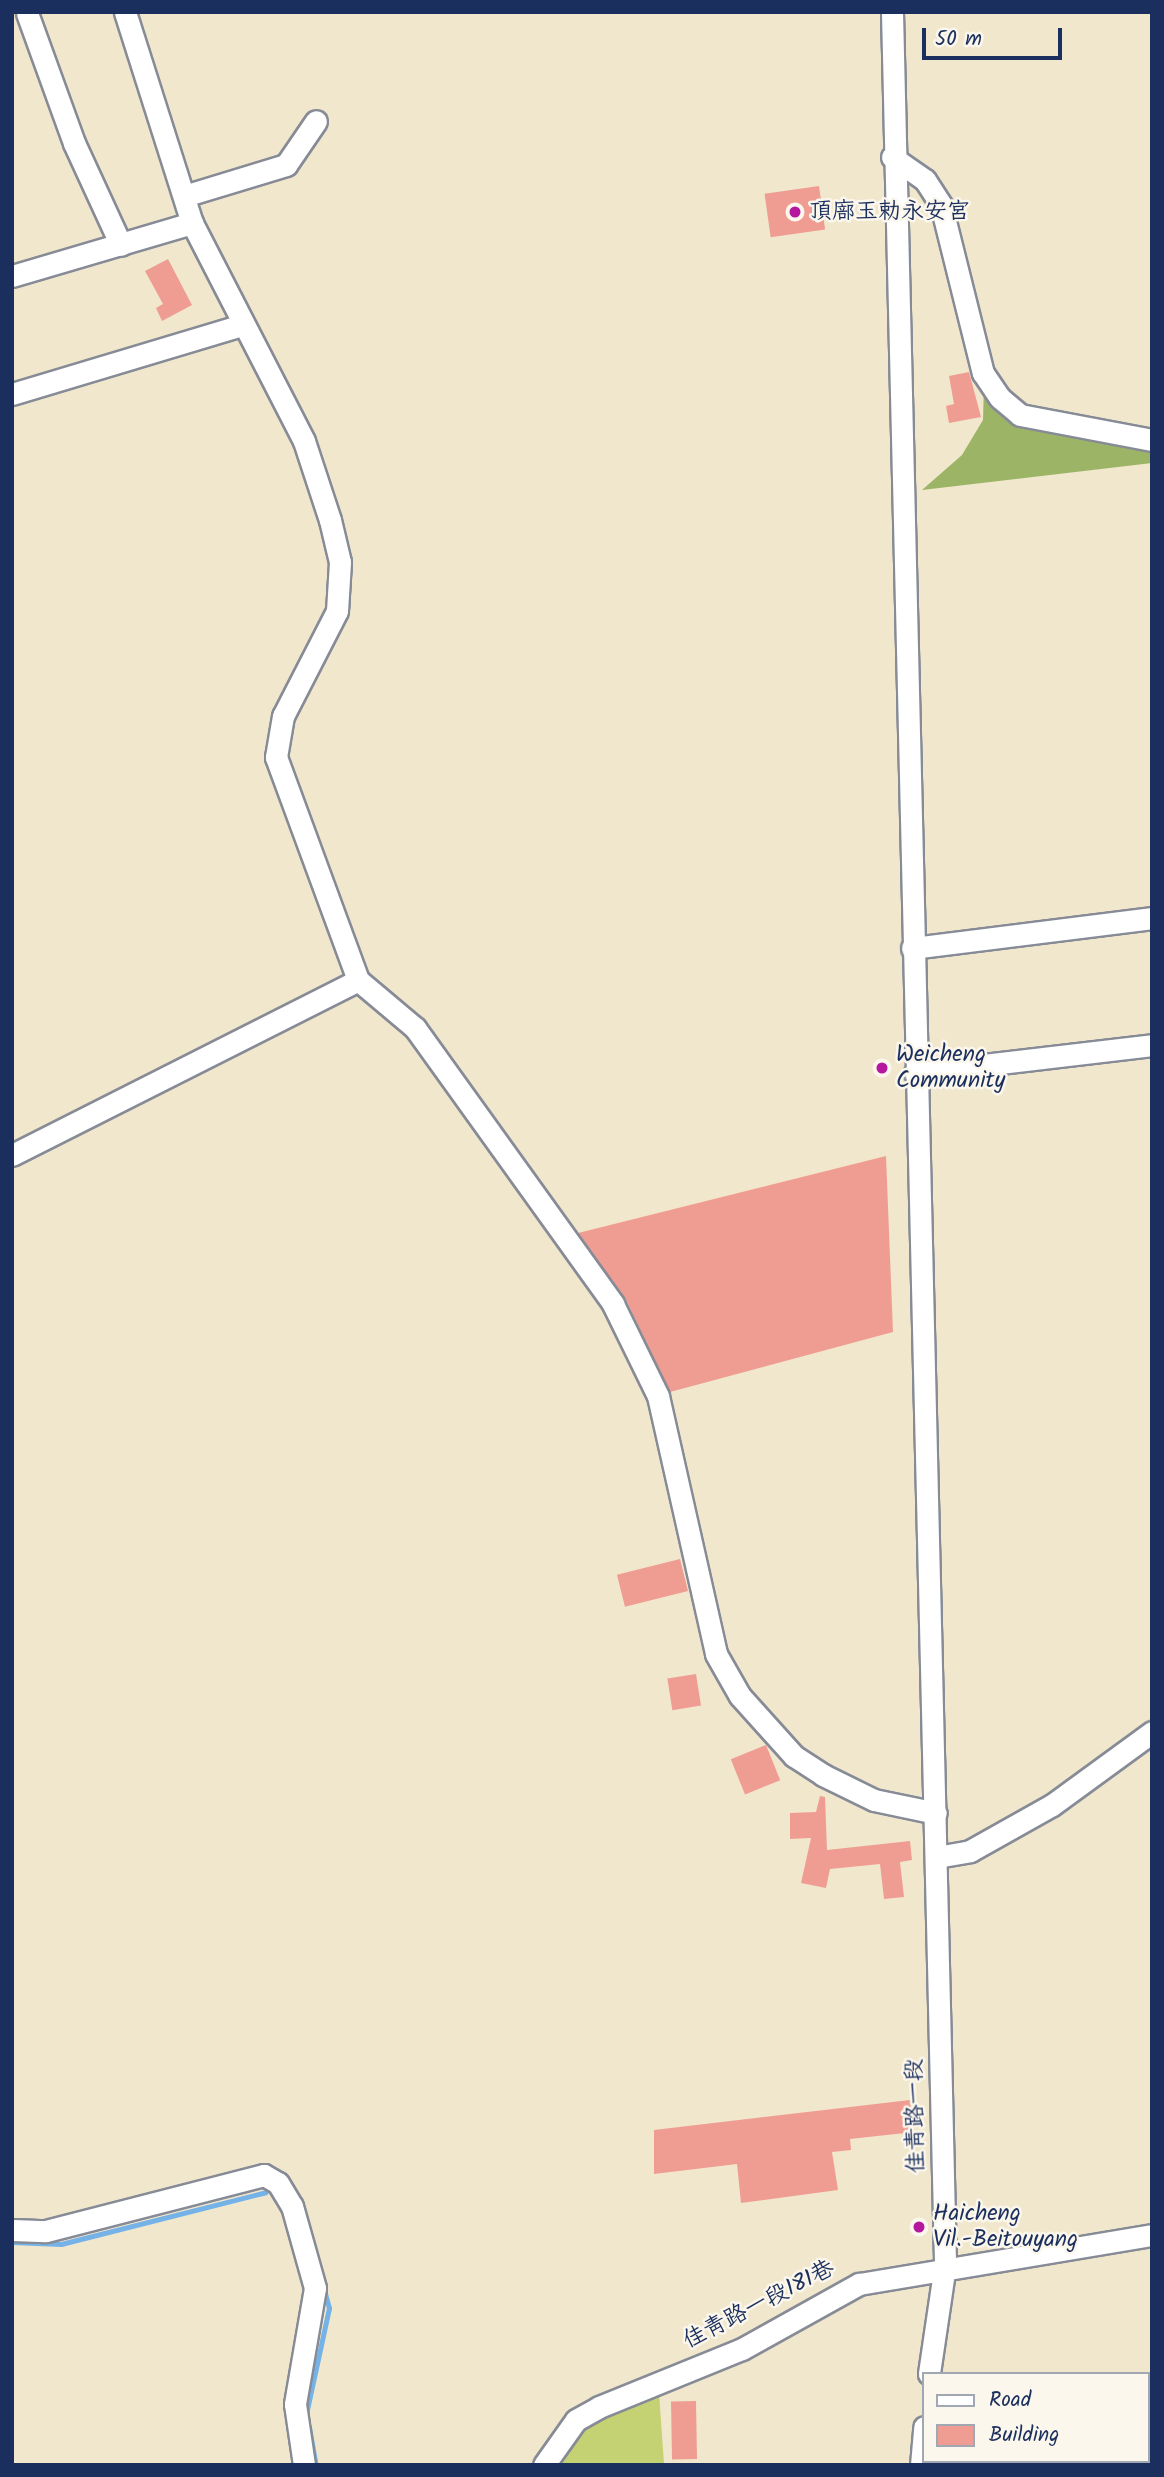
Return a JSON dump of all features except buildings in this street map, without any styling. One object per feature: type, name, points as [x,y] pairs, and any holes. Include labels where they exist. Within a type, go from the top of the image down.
[{"type":"street","points":[[125,12],[192,223],[242,325],[304,441],[340,562],[337,611],[283,716],[276,757],[358,980],[415,1028],[613,1304],[658,1396],[716,1654],[740,1696],[794,1756],[823,1776],[874,1800],[936,1813]]},
{"type":"street","name":"佳青路一段","points":[[892,12],[892,157],[936,1813],[945,2265],[929,2372]]},
{"type":"street","points":[[23,15],[74,143],[121,245]]},
{"type":"street","points":[[184,196],[286,164],[316,121]]},
{"type":"street","points":[[892,157],[925,180],[941,205],[984,373],[1000,398],[1020,415],[1152,440]]},
{"type":"street","points":[[12,276],[192,223]]},
{"type":"street","points":[[12,394],[242,325]]},
{"type":"street","points":[[912,948],[1152,918]]},
{"type":"street","points":[[12,1155],[358,980]]},
{"type":"street","points":[[915,1073],[1152,1045]]},
{"type":"street","points":[[937,1857],[970,1851],[1052,1805],[1152,1732]]},
{"type":"street","points":[[12,2230],[46,2231],[264,2175],[278,2183],[292,2206],[315,2288],[295,2404],[304,2465]]},
{"type":"street","name":"佳青路一段181巷","points":[[544,2465],[576,2420],[599,2407],[742,2349],[859,2284],[945,2265],[1152,2235]]},
{"type":"green space","points":[[984,384],[996,402],[1152,445],[1152,463],[922,490],[962,455],[983,420]]},
{"type":"green space","points":[[659,2392],[664,2464],[710,2465],[552,2465],[584,2419]]},
{"type":"waterway","points":[[12,2242],[61,2244],[266,2192]]},
{"type":"waterway","points":[[300,2200],[329,2308],[306,2414]]},
{"type":"waterway","points":[[309,2427],[316,2465]]},
{"type":"place","name":"頂廍玉勅永安宮","points":[[795,212]]},
{"type":"place","name":"Weicheng Community","points":[[882,1068]]},
{"type":"place","name":"Haicheng Vil.-Beitouyang","points":[[919,2227]]}]
